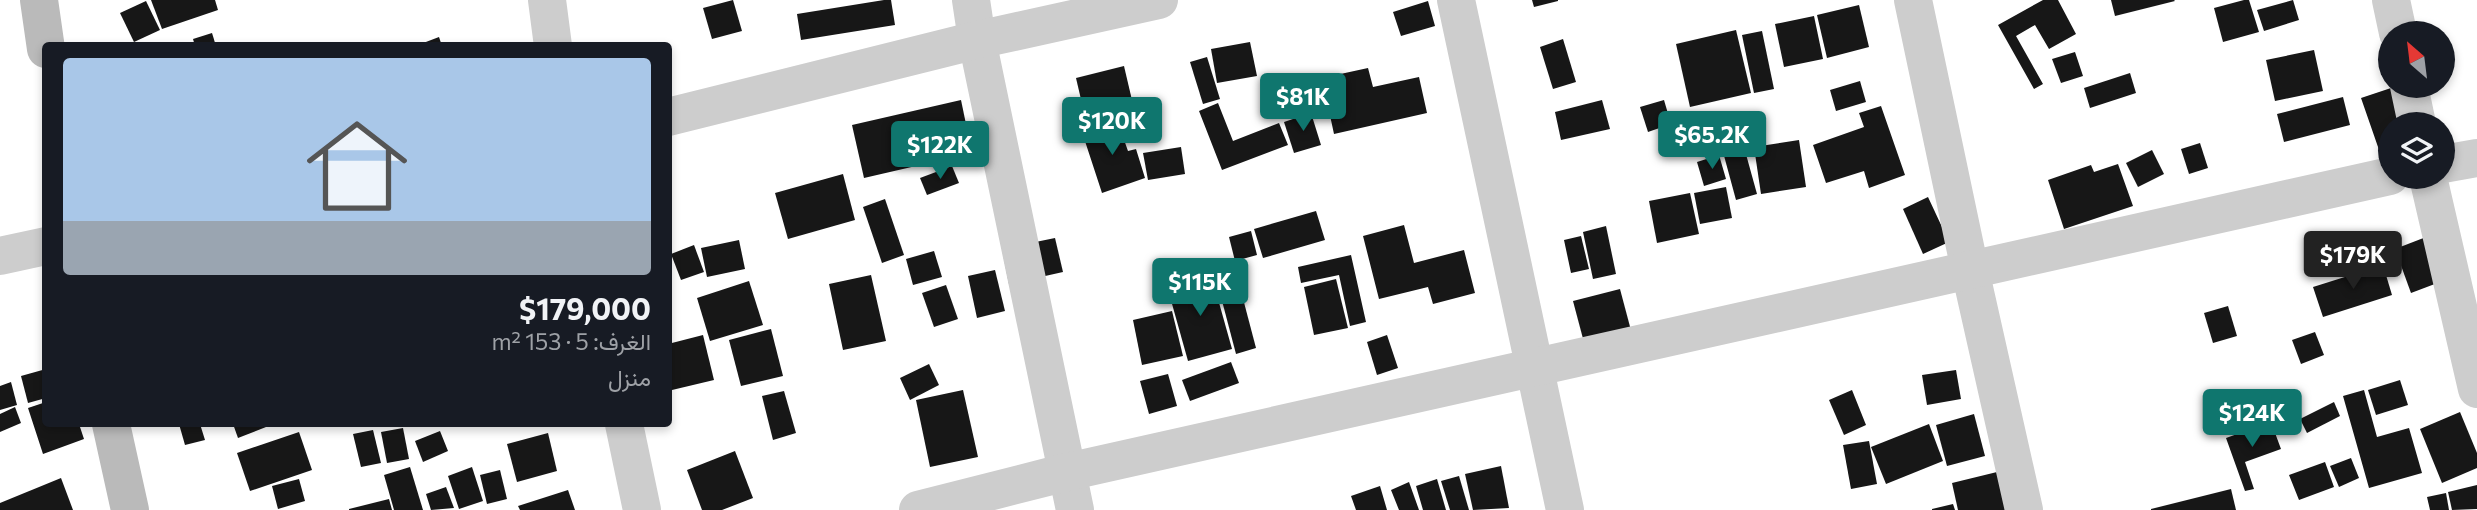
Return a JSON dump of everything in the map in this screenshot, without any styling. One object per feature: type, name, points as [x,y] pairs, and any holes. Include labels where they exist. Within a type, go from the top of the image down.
[{"type":"street","points":[[39,0],[45,42]]},
{"type":"street","points":[[547,0],[552,42]]},
{"type":"street","points":[[971,0],[977,40],[1075,510]]},
{"type":"street","points":[[672,116],[977,40],[1159,0]]},
{"type":"street","points":[[1456,0],[1532,368],[1565,510]]},
{"type":"street","points":[[1913,0],[1969,270],[2024,510]]},
{"type":"street","points":[[2392,0],[2396,21]]},
{"type":"street","points":[[2455,162],[2477,158]]},
{"type":"street","points":[[918,510],[1067,472],[2378,179]]},
{"type":"street","points":[[2431,189],[2477,389]]},
{"type":"street","points":[[0,256],[42,247]]},
{"type":"street","points":[[112,427],[130,510]]},
{"type":"street","points":[[625,427],[642,510]]},
{"type":"building","points":[[151,0],[215,0],[218,10],[162,29]]},
{"type":"building","points":[[733,0],[742,31],[712,39],[703,8]]},
{"type":"building","points":[[891,0],[895,25],[801,40],[797,14]]},
{"type":"building","points":[[1532,0],[1558,0],[1558,1],[1534,7]]},
{"type":"building","points":[[2043,0],[2058,0],[2076,34],[2049,49],[2035,25],[2016,36],[2043,84],[2034,89],[1998,25]]},
{"type":"building","points":[[2111,0],[2174,0],[2175,1],[2115,16]]},
{"type":"building","points":[[2249,0],[2259,32],[2223,42],[2214,8]]},
{"type":"building","points":[[2293,0],[2299,20],[2264,31],[2257,10]]},
{"type":"building","points":[[146,1],[160,30],[134,42],[120,13]]},
{"type":"building","points":[[1428,1],[1435,26],[1401,36],[1393,12]]},
{"type":"building","points":[[1859,5],[1869,47],[1827,58],[1817,15]]},
{"type":"building","points":[[1814,16],[1823,59],[1784,67],[1775,24]]},
{"type":"building","points":[[1736,30],[1751,93],[1690,107],[1676,44]]},
{"type":"building","points":[[1762,31],[1774,89],[1754,93],[1742,35]]},
{"type":"building","points":[[212,33],[215,42],[194,42],[193,39]]},
{"type":"building","points":[[439,37],[441,42],[426,42]]},
{"type":"building","points":[[1563,39],[1576,82],[1553,89],[1540,47]]},
{"type":"building","points":[[1250,42],[1257,76],[1217,83],[1211,49]]},
{"type":"building","points":[[2314,50],[2323,91],[2275,101],[2266,60]]},
{"type":"building","points":[[2075,52],[2083,76],[2061,83],[2052,59]]},
{"type":"building","points":[[1207,57],[1220,99],[1203,104],[1190,62]]},
{"type":"building","points":[[1124,66],[1135,113],[1087,125],[1076,78]]},
{"type":"building","points":[[1368,68],[1373,87],[1419,77],[1427,113],[1334,134],[1322,78]]},
{"type":"building","points":[[2130,73],[2136,93],[2090,108],[2084,88]]},
{"type":"building","points":[[1860,81],[1866,102],[1836,111],[1830,90]]},
{"type":"building","points":[[2378,92],[2378,98],[2395,98],[2400,112],[2378,112],[2378,147],[2361,98]]},
{"type":"building","points":[[2343,97],[2350,125],[2284,142],[2277,114]]},
{"type":"building","points":[[961,100],[972,153],[864,178],[852,125]]},
{"type":"building","points":[[1602,100],[1610,129],[1561,140],[1555,112]]},
{"type":"building","points":[[1664,100],[1671,124],[1648,132],[1640,107]]},
{"type":"building","points":[[1218,103],[1233,141],[1279,123],[1288,145],[1222,170],[1199,111]]},
{"type":"building","points":[[1881,106],[1905,175],[1869,188],[1864,171],[1826,183],[1813,145],[1864,127],[1859,113]]},
{"type":"building","points":[[1311,113],[1321,145],[1294,153],[1284,122]]},
{"type":"building","points":[[1117,120],[1128,151],[1136,149],[1145,178],[1102,193],[1082,132]]},
{"type":"building","points":[[1799,140],[1806,187],[1761,194],[1754,147]]},
{"type":"building","points":[[2200,143],[2208,168],[2189,174],[2181,149]]},
{"type":"building","points":[[1181,147],[1185,174],[1148,180],[1143,153]]},
{"type":"building","points":[[1744,147],[1757,194],[1736,200],[1723,152]]},
{"type":"building","points":[[2152,150],[2164,174],[2138,187],[2126,163]]},
{"type":"building","points":[[1719,155],[1726,179],[1704,186],[1697,162]]},
{"type":"building","points":[[2118,164],[2133,206],[2064,229],[2048,180],[2091,165],[2094,172]]},
{"type":"building","points":[[952,166],[959,183],[927,195],[920,178]]},
{"type":"building","points":[[843,174],[855,220],[788,239],[775,193]]},
{"type":"building","points":[[1726,187],[1732,218],[1700,224],[1694,193]]},
{"type":"building","points":[[1690,193],[1699,234],[1657,243],[1649,201]]},
{"type":"building","points":[[1928,197],[1949,242],[1923,254],[1903,209]]},
{"type":"building","points":[[885,199],[904,255],[882,263],[863,207]]},
{"type":"building","points":[[1316,211],[1325,240],[1263,258],[1254,229]]},
{"type":"building","points":[[1404,225],[1414,263],[1464,250],[1475,293],[1433,304],[1428,287],[1379,299],[1363,236]]},
{"type":"building","points":[[1606,226],[1616,274],[1593,279],[1583,232]]},
{"type":"building","points":[[1251,231],[1257,255],[1235,261],[1229,237]]},
{"type":"building","points":[[2439,232],[2456,276],[2411,293],[2395,249]]},
{"type":"building","points":[[1581,236],[1589,269],[1571,273],[1564,240]]},
{"type":"building","points":[[1055,238],[1063,272],[1009,284],[1002,249]]},
{"type":"building","points":[[739,240],[745,269],[707,277],[701,248]]},
{"type":"building","points":[[694,245],[704,272],[681,280],[672,254]]},
{"type":"building","points":[[934,251],[942,277],[913,285],[906,259]]},
{"type":"building","points":[[1351,255],[1366,322],[1350,326],[1339,275],[1301,283],[1298,267]]},
{"type":"building","points":[[2383,265],[2392,295],[2323,317],[2313,287]]},
{"type":"building","points":[[995,270],[1005,311],[977,318],[968,276]]},
{"type":"building","points":[[1236,272],[1256,348],[1236,354],[1216,278]]},
{"type":"building","points":[[1211,274],[1232,349],[1188,361],[1167,286]]},
{"type":"building","points":[[871,275],[886,341],[843,350],[829,284]]},
{"type":"building","points":[[1336,279],[1348,328],[1314,335],[1304,287]]},
{"type":"building","points":[[749,281],[763,325],[710,341],[697,298]]},
{"type":"building","points":[[946,285],[958,319],[934,327],[922,293]]},
{"type":"building","points":[[1620,289],[1633,338],[1586,350],[1573,301]]},
{"type":"building","points":[[2228,306],[2237,336],[2213,343],[2204,313]]},
{"type":"building","points":[[1172,311],[1183,356],[1142,365],[1133,320]]},
{"type":"building","points":[[771,329],[783,376],[741,386],[729,340]]},
{"type":"building","points":[[2315,332],[2324,355],[2301,364],[2292,340]]},
{"type":"building","points":[[703,335],[714,380],[672,390],[672,343]]},
{"type":"building","points":[[1387,335],[1398,368],[1377,375],[1367,342]]},
{"type":"building","points":[[1231,362],[1239,383],[1190,401],[1182,380]]},
{"type":"building","points":[[929,364],[939,385],[910,400],[900,378]]},
{"type":"building","points":[[42,370],[42,399],[28,403],[21,376]]},
{"type":"building","points":[[1956,370],[1961,399],[1927,405],[1922,375]]},
{"type":"building","points":[[1168,374],[1177,406],[1149,414],[1140,381]]},
{"type":"building","points":[[2400,380],[2408,405],[2376,415],[2368,390]]},
{"type":"building","points":[[11,382],[17,405],[0,410],[0,386]]},
{"type":"building","points":[[963,390],[978,457],[930,467],[916,400]]},
{"type":"building","points":[[1852,390],[1866,425],[1844,435],[1829,400]]},
{"type":"building","points":[[2364,390],[2377,437],[2409,428],[2422,473],[2369,488],[2343,396]]},
{"type":"building","points":[[784,391],[796,433],[773,440],[762,396]]},
{"type":"building","points":[[2334,402],[2340,416],[2307,433],[2300,419]]},
{"type":"building","points":[[42,403],[42,427],[80,427],[84,439],[43,454],[28,408]]},
{"type":"building","points":[[15,407],[21,423],[0,432],[0,414]]},
{"type":"building","points":[[2460,412],[2477,453],[2477,468],[2442,483],[2420,429]]},
{"type":"building","points":[[1974,414],[1985,456],[1947,466],[1936,425]]},
{"type":"building","points":[[2271,422],[2281,449],[2245,462],[2254,489],[2245,491],[2226,438]]},
{"type":"building","points":[[1929,424],[1943,461],[1886,484],[1871,447]]},
{"type":"building","points":[[180,427],[201,427],[205,440],[185,445]]},
{"type":"building","points":[[234,427],[266,427],[238,438]]},
{"type":"building","points":[[403,428],[409,459],[387,463],[381,432]]},
{"type":"building","points":[[373,430],[381,463],[361,467],[353,434]]},
{"type":"building","points":[[440,431],[448,451],[423,462],[415,441]]},
{"type":"building","points":[[299,432],[312,470],[250,491],[237,453]]},
{"type":"building","points":[[548,433],[557,471],[517,482],[507,444]]},
{"type":"building","points":[[1869,441],[1877,484],[1851,489],[1843,445]]},
{"type":"building","points":[[735,451],[753,498],[722,510],[702,510],[687,470]]},
{"type":"building","points":[[2351,458],[2359,478],[2339,487],[2330,466]]},
{"type":"building","points":[[2325,462],[2334,487],[2299,500],[2289,475]]},
{"type":"building","points":[[1501,466],[1509,508],[1473,510],[1465,474]]},
{"type":"building","points":[[410,467],[423,510],[394,510],[384,475]]},
{"type":"building","points":[[472,467],[483,501],[459,509],[448,476]]},
{"type":"building","points":[[500,470],[507,499],[487,504],[480,475]]},
{"type":"building","points":[[1997,472],[2006,510],[1958,510],[1952,483]]},
{"type":"building","points":[[1459,476],[1469,510],[1450,510],[1441,481]]},
{"type":"building","points":[[61,478],[73,510],[0,510],[0,503]]},
{"type":"building","points":[[299,479],[305,501],[278,509],[272,486]]},
{"type":"building","points":[[1437,479],[1446,510],[1423,510],[1416,486]]},
{"type":"building","points":[[1409,482],[1419,510],[1399,510],[1391,490]]},
{"type":"building","points":[[2477,485],[2477,509],[2452,510],[2448,492]]},
{"type":"building","points":[[1380,486],[1387,510],[1356,510],[1351,496]]},
{"type":"building","points":[[446,487],[454,508],[431,510],[426,494]]},
{"type":"building","points":[[2231,489],[2236,510],[2151,510],[2151,509]]},
{"type":"building","points":[[568,490],[575,510],[520,510],[518,506]]},
{"type":"building","points":[[2446,493],[2449,510],[2430,510],[2427,497]]},
{"type":"building","points":[[389,499],[392,510],[349,510],[349,509]]},
{"type":"building","points":[[1953,504],[1955,510],[1932,510],[1932,509]]}]
